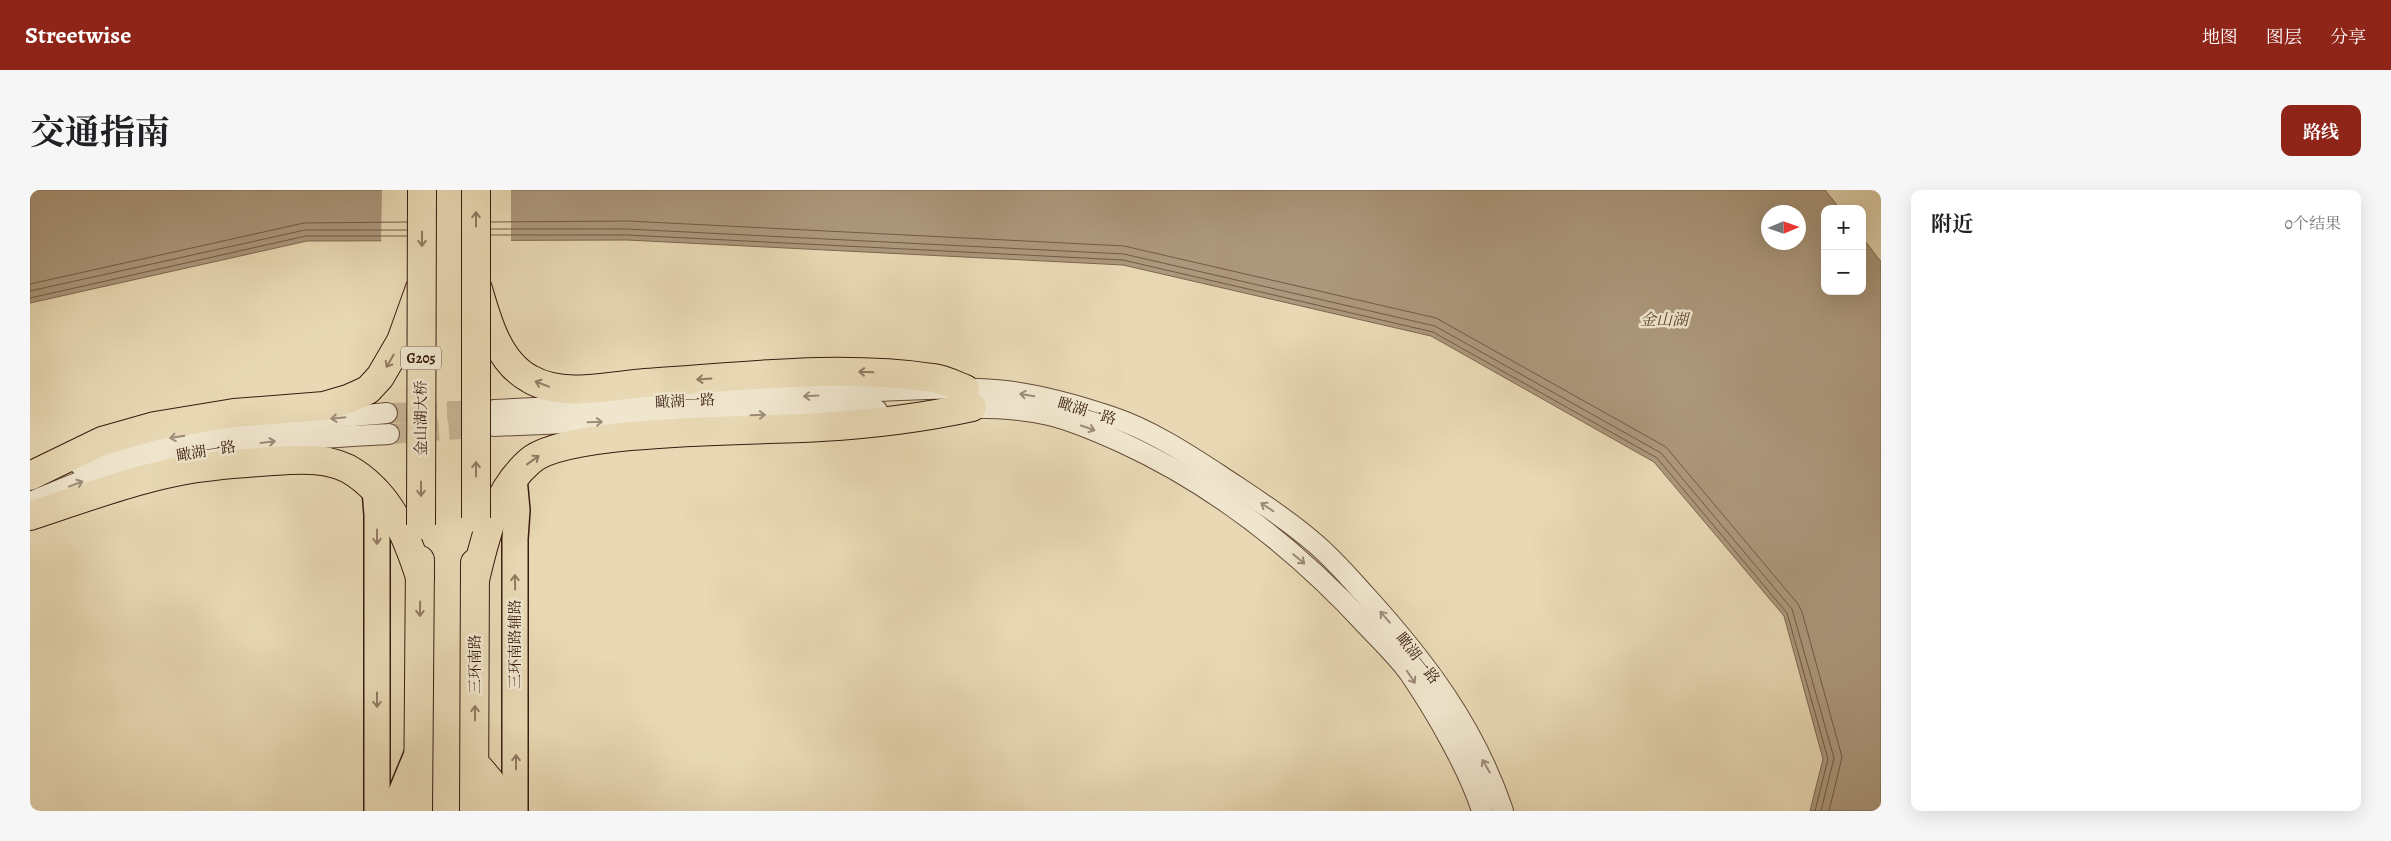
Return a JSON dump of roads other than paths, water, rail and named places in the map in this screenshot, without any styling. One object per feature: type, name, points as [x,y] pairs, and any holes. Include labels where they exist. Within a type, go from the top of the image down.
[{"type":"highway","name":"金山湖大桥","points":[[420,578],[422,190]]},
{"type":"highway","points":[[476,190],[476,282],[488,321],[502,351],[528,379],[552,388],[581,388],[744,376],[846,371],[934,378],[968,398]]},
{"type":"highway","name":"三环南路","points":[[474,811],[476,282]]},
{"type":"highway","points":[[30,476],[102,441],[155,426],[234,413],[324,406],[348,399],[368,390],[380,377],[401,341],[422,284]]},
{"type":"highway","points":[[475,580],[495,510],[514,478],[530,460],[549,450],[578,442],[659,434],[822,427],[930,416],[968,398]]},
{"type":"highway","points":[[30,516],[86,496],[179,471],[245,462],[328,461],[354,472],[375,488],[395,514],[409,544],[420,578]]},
{"type":"highway","name":"G205","points":[[418,811],[420,578]]},
{"type":"highway","points":[[475,762],[490,782],[495,811]]},
{"type":"main road","name":"三环南路辅路","points":[[514,478],[517,510],[515,539],[515,811]]},
{"type":"main road","points":[[375,488],[377,515],[377,811]]},
{"type":"main road","points":[[397,811],[400,795],[419,749]]},
{"type":"street","name":"瞰湖一路","points":[[494,418],[899,390],[968,398],[1000,408],[1049,415],[1093,429],[1142,452],[1190,478],[1264,529],[1347,604],[1409,673],[1448,738],[1482,811]]},
{"type":"street","name":"瞰湖一路","points":[[968,398],[1005,391],[1061,401],[1120,420],[1162,438],[1274,511],[1312,540],[1386,618],[1450,699],[1491,775],[1503,811]]},
{"type":"street","name":"瞰湖一路","points":[[30,486],[143,442],[243,427],[387,413]]},
{"type":"street","name":"瞰湖一路","points":[[30,502],[114,470],[170,456],[292,439],[389,434]]},
{"type":"water","name":"金山湖","points":[[30,190],[1825,190],[1837,205],[1821,205],[1821,295],[1866,295],[1866,242],[1881,262],[1881,811],[1810,811],[1823,759],[1784,616],[1654,462],[1431,336],[1123,265],[627,240],[307,241],[30,303]]},
{"type":"tunnel","points":[[387,413],[490,410]]},
{"type":"tunnel","points":[[389,434],[489,427]]}]
